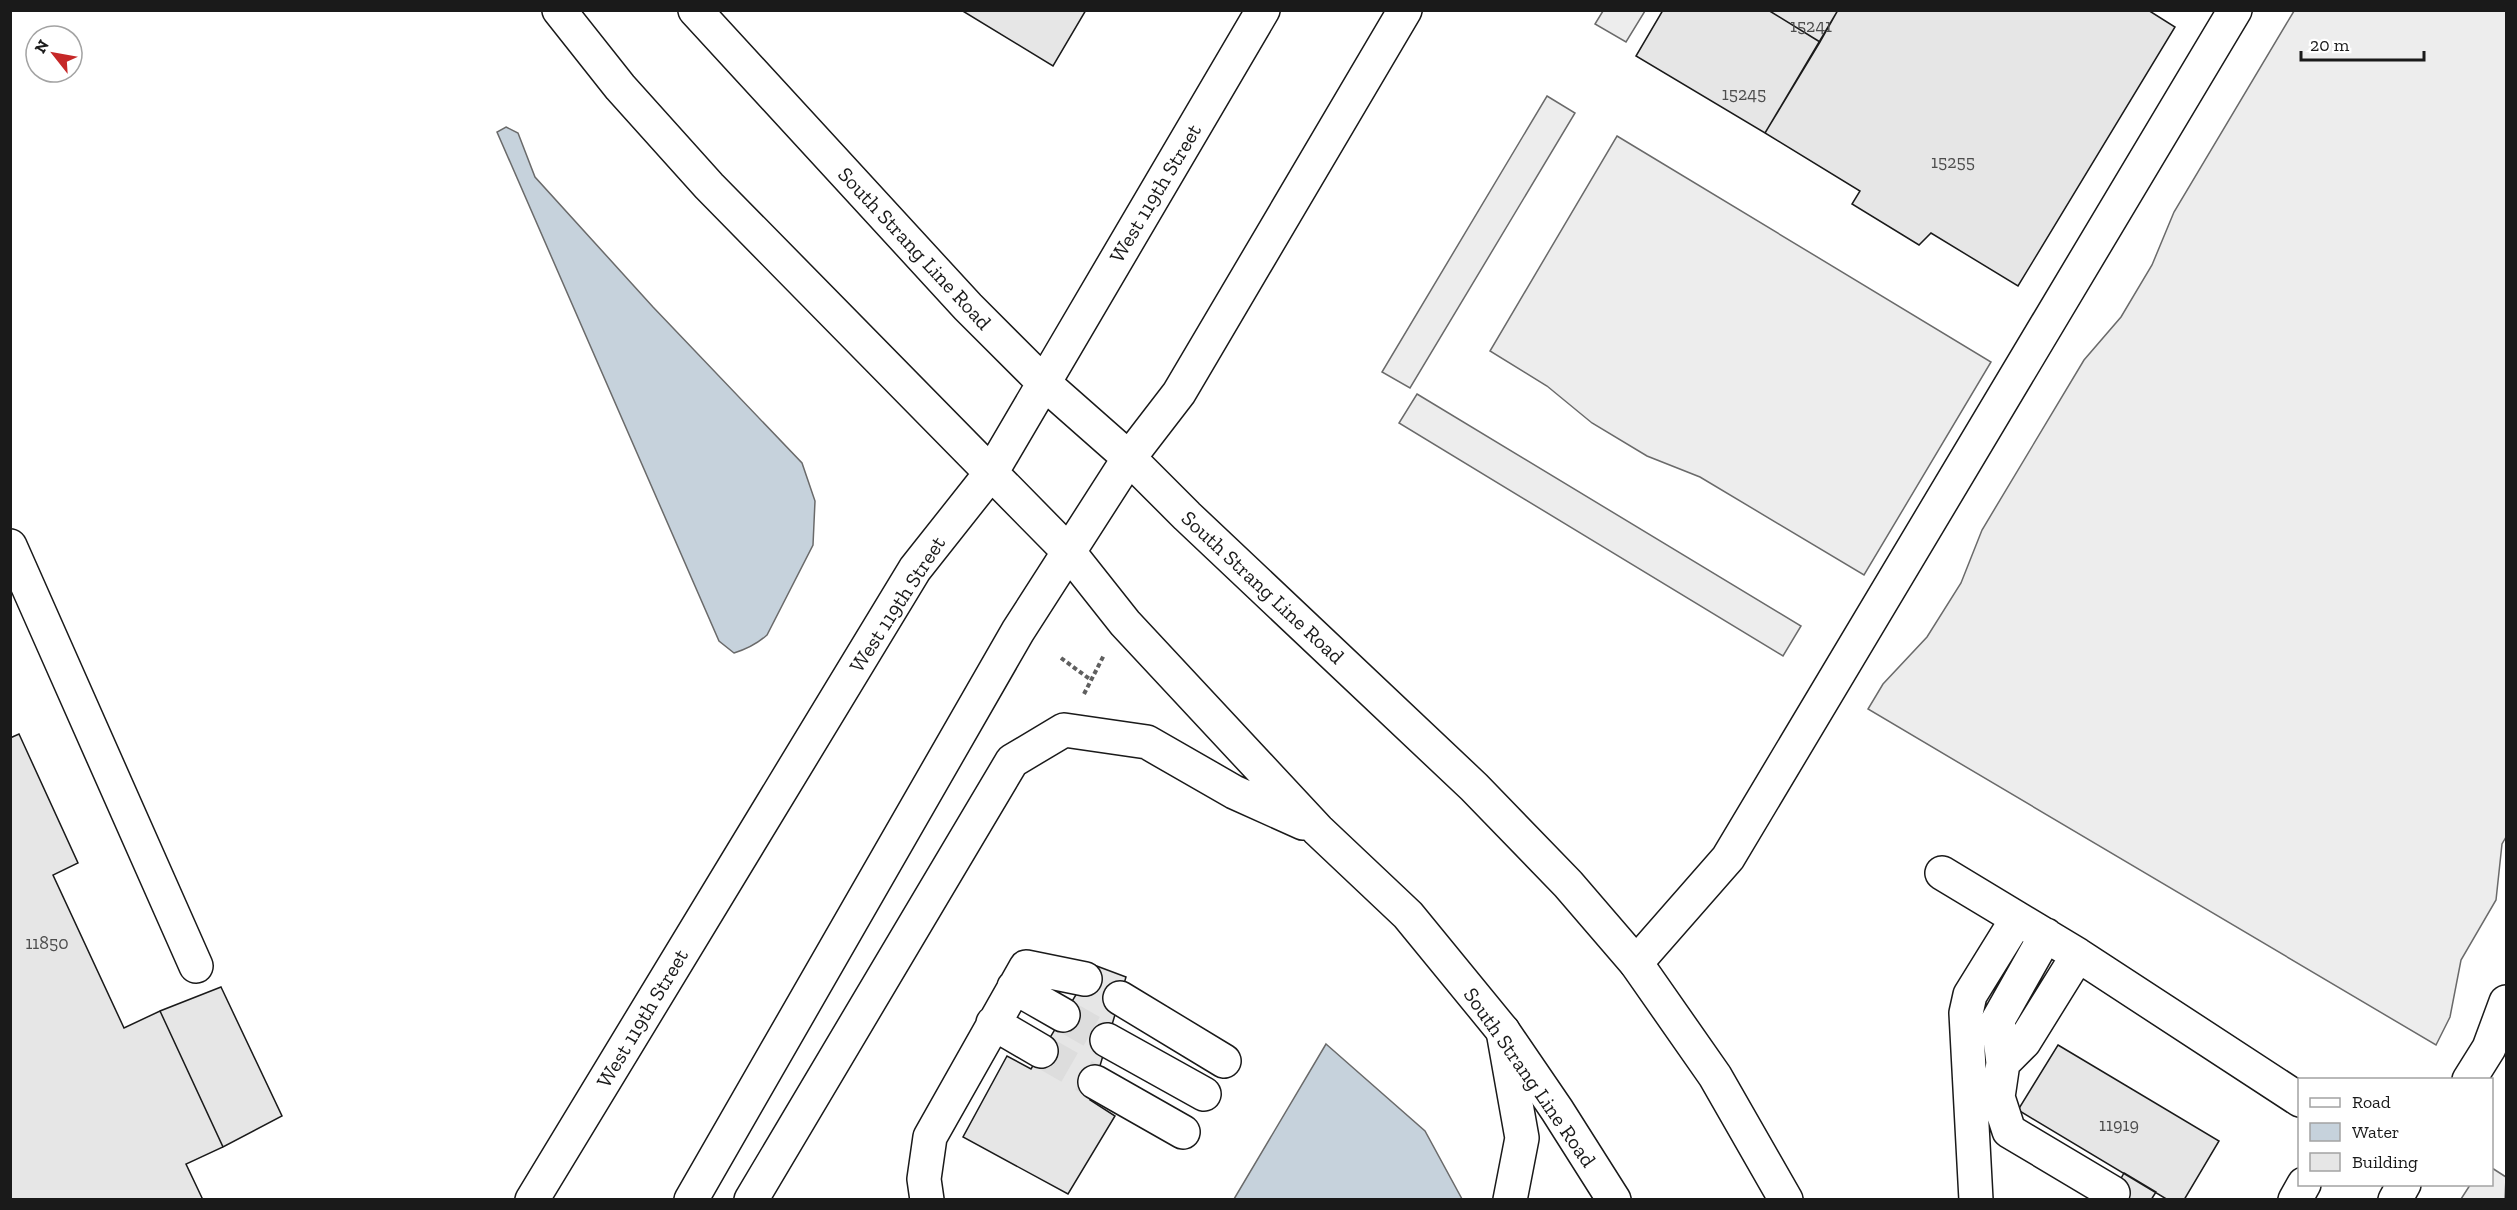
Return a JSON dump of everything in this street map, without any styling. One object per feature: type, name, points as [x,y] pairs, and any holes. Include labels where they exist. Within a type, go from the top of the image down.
[{"type":"main road","name":"South Strang Line Road","points":[[559,10],[620,87],[709,186],[1068,551],[1125,624],[1318,830],[1408,915],[1503,1031],[1614,1200]]},
{"type":"main road","name":"South Strang Line Road","points":[[694,10],[968,308],[1044,383],[1130,458],[1187,516],[1474,787],[1568,884],[1636,963],[1715,1076],[1786,1200]]},
{"type":"main road","name":"West 119th Street","points":[[532,1200],[915,569],[991,473],[1263,10]]},
{"type":"main road","points":[[691,1200],[1012,642],[1068,551],[1130,458],[1179,393],[1405,10]]},
{"type":"main road","points":[[1636,963],[1728,858],[2235,10]]},
{"type":"main road","points":[[10,546],[196,966]]},
{"type":"main road","points":[[752,1200],[1012,761],[1064,730],[1147,742],[1234,792],[1318,830]]},
{"type":"main road","points":[[1942,873],[2078,955],[2298,1099]]},
{"type":"main road","points":[[1976,1200],[1966,1013],[1970,995],[2017,918]]},
{"type":"main road","points":[[2046,936],[1998,1020],[2003,1063],[1998,1097],[2009,1131],[2113,1193]]},
{"type":"main road","points":[[2003,1063],[2024,1042],[2078,955]]},
{"type":"main road","points":[[927,1200],[924,1179],[930,1137],[1026,967],[1085,979]]},
{"type":"main road","points":[[1014,987],[1063,1015]]},
{"type":"main road","points":[[1120,998],[1224,1061]]},
{"type":"main road","points":[[2471,1078],[2498,1053],[2506,1002]]},
{"type":"main road","points":[[993,1023],[1041,1051]]},
{"type":"main road","points":[[1503,1031],[1522,1138],[1510,1200]]},
{"type":"main road","points":[[1107,1040],[1204,1094]]},
{"type":"main road","points":[[1095,1082],[1183,1132]]},
{"type":"main road","points":[[2295,1200],[2303,1186]]},
{"type":"main road","points":[[2395,1200],[2403,1186]]},
{"type":"path","points":[[1084,694],[1106,651]]},
{"type":"path","points":[[1061,658],[1091,680]]},
{"type":"shaded area","points":[[1603,11],[1645,11],[1626,42],[1595,24]]},
{"type":"shaded area","points":[[2294,11],[2506,11],[2506,837],[2502,844],[2496,900],[2461,960],[2450,1017],[2436,1045],[1868,709],[1883,684],[1927,637],[1961,583],[1982,530],[2084,360],[2121,317],[2152,265],[2174,212]]},
{"type":"shaded area","points":[[1547,96],[1575,113],[1410,388],[1382,372]]},
{"type":"shaded area","points":[[1617,136],[1991,362],[1864,575],[1700,477],[1647,456],[1592,423],[1547,386],[1490,351]]},
{"type":"shaded area","points":[[1417,394],[1801,626],[1783,656],[1399,423]]},
{"type":"shaded area","points":[[2493,1169],[2506,1177],[2505,1199],[2461,1199],[2469,1186],[2493,1186]]},
{"type":"water","points":[[506,127],[518,133],[535,177],[653,307],[802,463],[815,501],[813,545],[767,635],[748,648],[734,653],[719,641],[497,132]]},
{"type":"water","points":[[1326,1044],[1425,1131],[1462,1199],[1234,1199]]},
{"type":"building","points":[[961,10],[1086,10],[1053,66]]},
{"type":"building","points":[[1663,10],[1768,10],[1820,42],[1765,133],[1636,56]]},
{"type":"building","points":[[1768,10],[1838,10],[1820,42]]},
{"type":"building","points":[[1838,10],[2148,10],[2175,27],[2018,286],[1931,233],[1919,245],[1852,204],[1860,191],[1765,133]]},
{"type":"building","points":[[19,734],[78,863],[53,875],[124,1028],[160,1011],[223,1147],[186,1164],[203,1200],[10,1200],[10,738]]},
{"type":"building","points":[[1094,965],[1126,977],[1090,1100],[1115,1116],[1068,1194],[963,1137],[1007,1056],[1031,1069]]},
{"type":"building","points":[[221,987],[282,1116],[223,1147],[160,1011]]},
{"type":"building","points":[[2058,1045],[2219,1141],[2184,1200],[2168,1200],[2018,1110]]},
{"type":"building","points":[[2124,1173],[2156,1192],[2151,1200],[2109,1200]]},
{"type":"tunnel","points":[[1063,1015],[1107,1040]]},
{"type":"tunnel","points":[[1041,1051],[1095,1082]]}]
